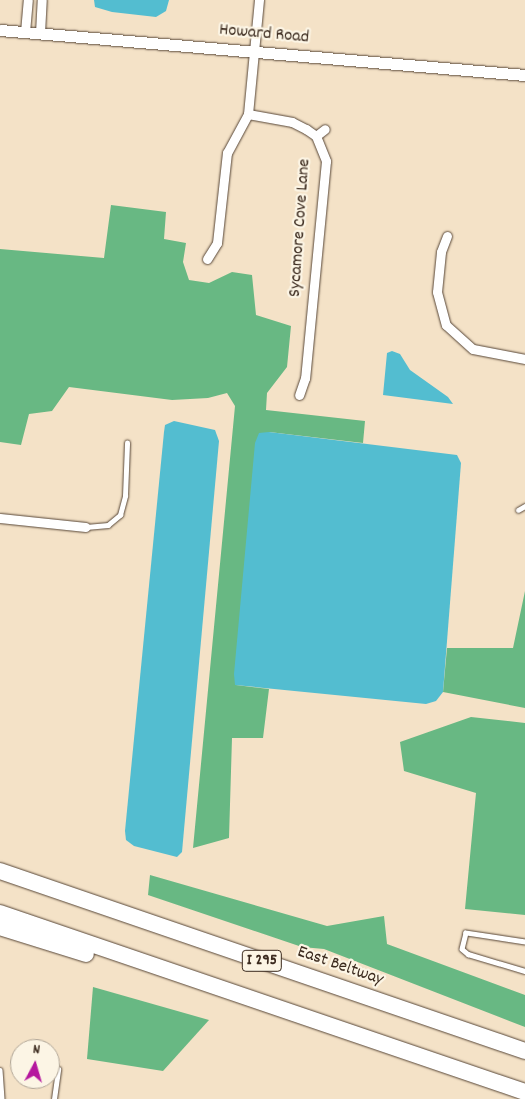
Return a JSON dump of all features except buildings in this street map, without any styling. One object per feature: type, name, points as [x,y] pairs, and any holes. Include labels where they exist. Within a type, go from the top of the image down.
[{"type":"highway","name":"East Beltway","points":[[0,871],[525,1051]]},
{"type":"highway","name":"I 295","points":[[0,913],[525,1092]]},
{"type":"highway","points":[[0,927],[321,1022]]},
{"type":"street","points":[[25,32],[28,0]]},
{"type":"street","points":[[40,33],[42,0]]},
{"type":"street","points":[[207,259],[217,243],[227,153],[248,114],[259,0]]},
{"type":"street","name":"Howard Road","points":[[0,30],[525,75]]},
{"type":"street","name":"Sycamore Cove Lane","points":[[248,114],[292,122],[316,136],[326,161],[305,378],[299,396]]},
{"type":"street","points":[[316,136],[324,129]]},
{"type":"street","points":[[447,236],[440,252],[437,292],[446,325],[473,349],[525,359]]},
{"type":"street","points":[[0,518],[86,527]]},
{"type":"lane","points":[[86,527],[108,525],[120,515],[126,496],[127,443]]},
{"type":"lane","points":[[518,510],[525,506]]},
{"type":"lane","points":[[525,942],[466,933],[462,949],[468,954],[525,972]]},
{"type":"lane","points":[[0,1070],[2,1099]]},
{"type":"green space","points":[[111,205],[166,212],[164,239],[186,243],[183,262],[189,280],[209,283],[232,272],[252,275],[256,315],[291,326],[287,367],[267,393],[266,410],[365,421],[363,443],[269,432],[236,685],[269,689],[263,738],[232,738],[229,838],[193,848],[235,406],[227,393],[208,398],[172,400],[69,387],[52,411],[29,414],[21,445],[0,442],[0,249],[104,258]]},
{"type":"green space","points":[[525,591],[525,708],[443,692],[447,648],[513,648]]},
{"type":"green space","points":[[471,717],[525,723],[525,915],[465,909],[476,793],[404,771],[400,742]]},
{"type":"green space","points":[[150,875],[327,926],[384,916],[387,944],[525,995],[525,1027],[324,949],[302,947],[148,895]]},
{"type":"green space","points":[[93,987],[209,1020],[163,1071],[87,1059]]},
{"type":"water","points":[[94,0],[169,0],[166,11],[156,17],[112,12],[95,7]]},
{"type":"water","points":[[392,351],[400,354],[410,370],[448,397],[453,404],[383,395],[387,353]]},
{"type":"water","points":[[174,421],[215,430],[219,441],[182,852],[177,857],[134,846],[126,840],[125,831],[164,432],[165,425]]},
{"type":"water","points":[[269,432],[457,455],[461,463],[443,692],[436,701],[426,704],[235,685],[234,674],[255,443],[259,433]]}]
